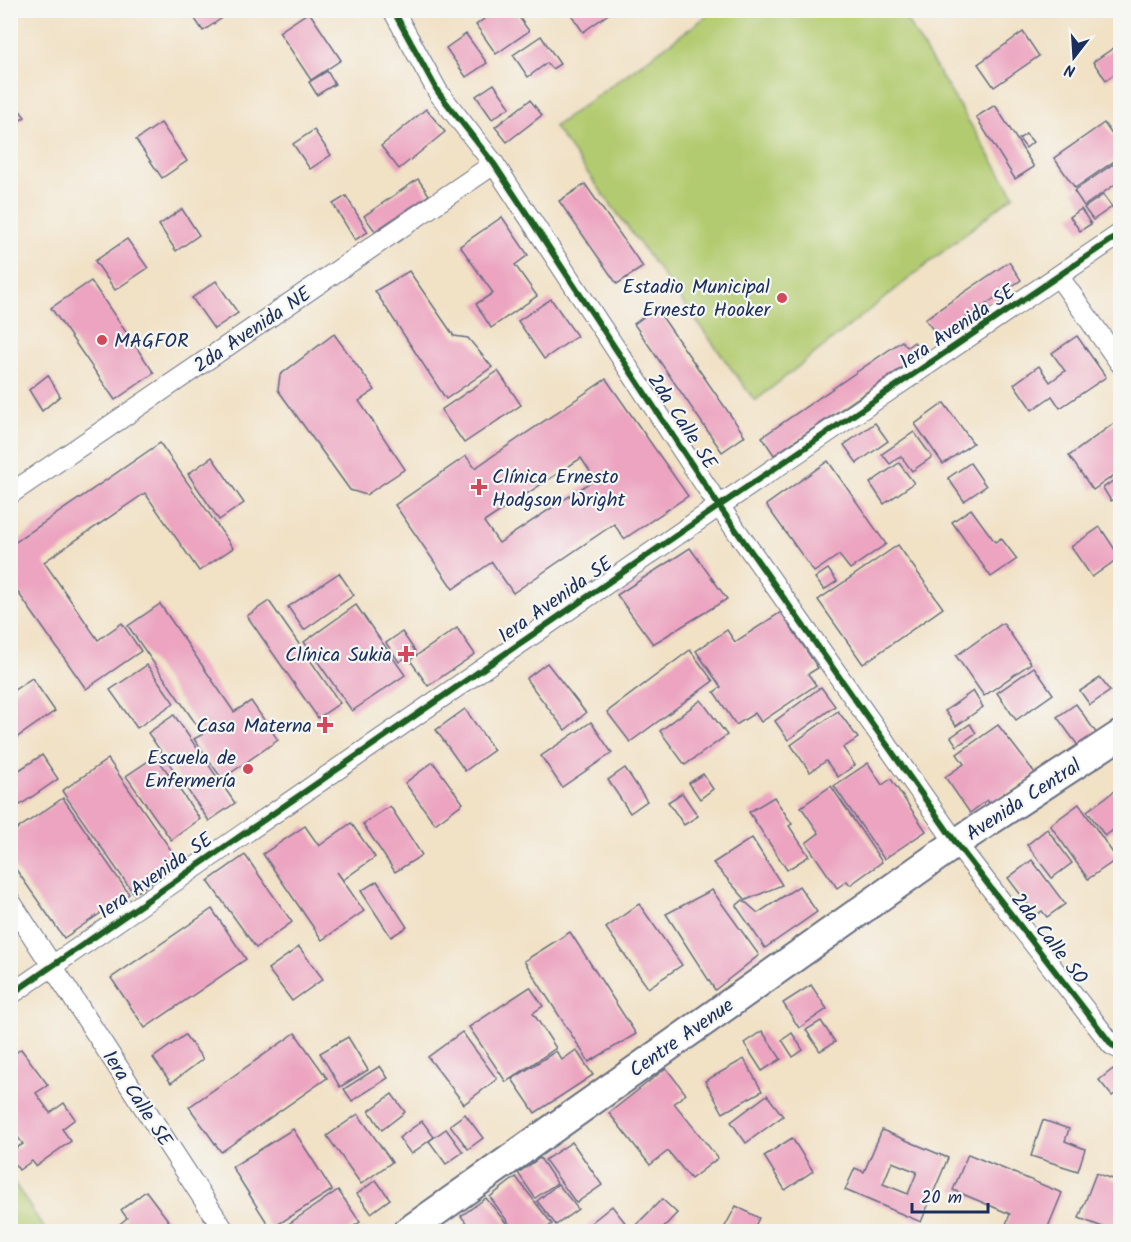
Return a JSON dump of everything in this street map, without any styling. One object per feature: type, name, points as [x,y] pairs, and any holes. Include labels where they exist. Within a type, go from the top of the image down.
[{"type":"street","name":"2da Calle SE","points":[[393,10],[438,92],[494,164],[719,506],[956,843]]},
{"type":"street","name":"2da Avenida NE","points":[[10,494],[494,164]]},
{"type":"street","name":"1era Avenida SE","points":[[10,995],[719,506],[1120,234]]},
{"type":"street","points":[[1059,277],[1120,363]]},
{"type":"street","name":"Avenida Central","points":[[956,843],[1120,735]]},
{"type":"street","name":"2da Calle SO","points":[[956,843],[1112,1045],[1120,1049]]},
{"type":"street","name":"Centre Avenue","points":[[407,1232],[956,843]]},
{"type":"street","name":"1era Calle SE","points":[[10,901],[225,1232]]},
{"type":"green space","name":"Estadio Municipal Ernesto Hooker","points":[[714,11],[901,11],[1014,195],[755,401],[554,127]]},
{"type":"green space","points":[[11,1178],[46,1231],[11,1231]]},
{"type":"building","points":[[189,10],[234,10],[203,31]]},
{"type":"building","points":[[496,10],[514,10],[529,31],[496,54],[476,25]]},
{"type":"building","points":[[568,10],[614,10],[583,32]]},
{"type":"building","points":[[309,12],[341,60],[311,80],[279,32]]},
{"type":"building","points":[[1023,32],[1039,56],[994,87],[978,64]]},
{"type":"building","points":[[466,34],[487,63],[466,77],[446,48]]},
{"type":"building","points":[[541,36],[560,64],[552,69],[547,63],[528,77],[513,55]]},
{"type":"building","points":[[1115,47],[1120,54],[1120,70],[1106,80],[1093,62]]},
{"type":"building","points":[[327,71],[335,84],[317,95],[309,82]]},
{"type":"building","points":[[494,84],[510,107],[492,119],[476,96]]},
{"type":"building","points":[[10,98],[25,117],[10,127]]},
{"type":"building","points":[[530,100],[542,115],[507,142],[495,127]]},
{"type":"building","points":[[995,105],[1034,167],[1015,179],[976,117]]},
{"type":"building","points":[[426,109],[445,132],[399,169],[381,146]]},
{"type":"building","points":[[161,123],[187,161],[162,178],[136,140]]},
{"type":"building","points":[[1104,123],[1120,146],[1120,157],[1075,188],[1054,158]]},
{"type":"building","points":[[314,130],[331,155],[310,169],[293,144]]},
{"type":"building","points":[[1026,134],[1033,142],[1026,148],[1019,139]]},
{"type":"building","points":[[1113,164],[1120,176],[1120,181],[1084,206],[1074,191]]},
{"type":"building","points":[[418,179],[429,195],[375,231],[364,216]]},
{"type":"building","points":[[585,184],[643,267],[617,284],[559,201]]},
{"type":"building","points":[[1103,195],[1112,207],[1093,220],[1084,208]]},
{"type":"building","points":[[346,196],[368,232],[355,240],[333,204]]},
{"type":"building","points":[[182,209],[199,235],[176,251],[159,225]]},
{"type":"building","points":[[1081,209],[1091,224],[1080,231],[1070,217]]},
{"type":"building","points":[[502,217],[528,255],[515,265],[537,296],[491,328],[476,304],[493,293],[460,246]]},
{"type":"building","points":[[127,239],[148,268],[115,290],[95,261]]},
{"type":"building","points":[[1009,262],[1021,280],[938,337],[925,319]]},
{"type":"building","points":[[409,271],[454,336],[468,338],[492,367],[446,399],[375,291]]},
{"type":"building","name":"MAGFOR","points":[[91,281],[154,373],[115,400],[51,308]]},
{"type":"building","points":[[216,281],[238,313],[214,329],[192,298]]},
{"type":"building","points":[[551,299],[577,336],[544,359],[518,321]]},
{"type":"building","points":[[656,308],[745,436],[722,452],[634,324]]},
{"type":"building","points":[[334,334],[375,390],[359,401],[405,469],[366,495],[350,490],[278,390],[280,375]]},
{"type":"building","points":[[1077,336],[1106,377],[1060,408],[1052,396],[1032,410],[1014,384],[1039,366],[1050,382],[1065,371],[1052,353]]},
{"type":"building","points":[[902,341],[907,347],[914,342],[922,354],[774,455],[762,437]]},
{"type":"building","points":[[498,371],[521,405],[464,443],[441,410]]},
{"type":"building","points":[[48,375],[60,396],[42,411],[29,390]]},
{"type":"building","name":"Clínica Ernesto Hodgson Wright","points":[[606,379],[688,496],[624,539],[614,524],[513,593],[492,562],[453,589],[395,505],[466,456],[475,468]],"holes":[[[581,458],[595,479],[499,543],[484,522]]]},
{"type":"building","points":[[944,403],[973,443],[943,464],[915,424]]},
{"type":"building","points":[[1120,419],[1120,471],[1093,490],[1069,456]]},
{"type":"building","points":[[875,423],[888,441],[857,463],[844,445]]},
{"type":"building","points":[[914,432],[932,457],[912,471],[901,456],[890,464],[882,454]]},
{"type":"building","points":[[160,443],[233,548],[199,571],[145,493],[44,562],[98,640],[122,623],[141,651],[86,689],[10,581],[10,546]]},
{"type":"building","points":[[212,457],[244,503],[219,520],[188,474]]},
{"type":"building","points":[[828,461],[886,544],[850,569],[839,555],[814,572],[766,505]]},
{"type":"building","points":[[899,463],[914,483],[884,504],[870,483]]},
{"type":"building","points":[[970,463],[986,486],[964,501],[948,478]]},
{"type":"building","points":[[1120,476],[1120,494],[1111,501],[1103,488]]},
{"type":"building","points":[[971,509],[995,542],[1001,538],[1017,559],[991,577],[952,522]]},
{"type":"building","points":[[1100,527],[1120,557],[1092,577],[1071,547]]},
{"type":"building","points":[[898,545],[943,608],[863,664],[818,600]]},
{"type":"building","points":[[690,548],[727,599],[653,644],[617,595]]},
{"type":"building","points":[[828,569],[837,581],[824,590],[815,578]]},
{"type":"building","points":[[339,573],[354,595],[304,630],[288,607]]},
{"type":"building","points":[[269,601],[340,703],[318,718],[247,616]]},
{"type":"building","points":[[160,604],[234,712],[251,701],[278,740],[222,779],[194,739],[203,734],[128,626]]},
{"type":"building","points":[[356,605],[405,675],[352,711],[304,642]]},
{"type":"building","points":[[781,612],[818,668],[808,674],[816,685],[761,722],[755,713],[736,725],[714,692],[721,687],[696,651],[727,630],[735,642]]},
{"type":"building","points":[[1003,623],[1031,663],[984,696],[956,656]]},
{"type":"building","points":[[457,628],[475,654],[428,686],[410,660]]},
{"type":"building","points":[[402,632],[415,651],[399,662],[386,643]]},
{"type":"building","points":[[690,650],[713,681],[630,742],[607,712]]},
{"type":"building","points":[[547,663],[586,713],[565,730],[526,679]]},
{"type":"building","points":[[147,665],[174,703],[137,728],[110,690]]},
{"type":"building","points":[[1034,667],[1053,694],[1016,720],[997,693]]},
{"type":"building","points":[[32,678],[55,711],[10,742],[10,693]]},
{"type":"building","points":[[1100,678],[1110,691],[1090,705],[1080,691]]},
{"type":"building","points":[[821,687],[835,706],[788,740],[775,721]]},
{"type":"building","points":[[973,691],[983,707],[956,726],[945,711]]},
{"type":"building","points":[[701,700],[727,735],[685,765],[660,731]]},
{"type":"building","points":[[1076,704],[1097,734],[1079,747],[1057,717]]},
{"type":"building","points":[[465,709],[494,750],[465,771],[436,730]]},
{"type":"building","points":[[838,711],[858,738],[843,748],[855,765],[838,777],[826,761],[810,772],[791,745]]},
{"type":"building","points":[[174,715],[235,803],[209,821],[148,733]]},
{"type":"building","points":[[591,722],[612,753],[562,787],[541,756]]},
{"type":"building","points":[[970,724],[976,733],[957,746],[951,737]]},
{"type":"building","points":[[998,725],[1035,773],[990,804],[987,800],[970,813],[945,777],[964,764],[957,754]]},
{"type":"building","points":[[42,755],[58,779],[20,805],[10,791],[10,776]]},
{"type":"building","points":[[156,756],[200,819],[171,840],[126,776]]},
{"type":"building","points":[[108,759],[180,863],[134,894],[62,791]]},
{"type":"building","points":[[433,762],[463,803],[435,824],[405,783]]},
{"type":"building","points":[[868,763],[882,785],[891,779],[926,831],[884,859],[834,786]]},
{"type":"building","points":[[625,768],[647,801],[630,813],[608,780]]},
{"type":"building","points":[[703,774],[713,789],[700,799],[689,783]]},
{"type":"building","points":[[831,786],[882,862],[850,885],[847,881],[837,888],[806,843],[819,833],[801,807]]},
{"type":"building","points":[[1116,790],[1120,797],[1120,825],[1105,836],[1087,811]]},
{"type":"building","points":[[682,793],[698,816],[684,825],[668,802]]},
{"type":"building","points":[[774,797],[792,824],[789,826],[809,856],[787,870],[749,812]]},
{"type":"building","points":[[63,798],[129,894],[64,938],[10,861],[10,834]]},
{"type":"building","points":[[1079,804],[1117,859],[1088,879],[1050,825]]},
{"type":"building","points":[[390,806],[422,855],[395,872],[363,824]]},
{"type":"building","points":[[351,823],[375,857],[343,880],[337,872],[364,911],[322,940],[263,854],[305,826],[319,846]]},
{"type":"building","points":[[1047,829],[1072,863],[1052,878],[1027,845]]},
{"type":"building","points":[[752,838],[782,885],[746,900],[713,863]]},
{"type":"building","points":[[245,855],[292,922],[256,948],[208,881]]},
{"type":"building","points":[[1032,860],[1065,904],[1047,917],[1042,911],[1036,915],[1008,878]]},
{"type":"building","points":[[377,881],[407,927],[391,937],[361,891]]},
{"type":"building","points":[[799,886],[817,912],[765,948],[736,906],[743,900],[758,913]]},
{"type":"building","points":[[712,890],[759,955],[715,990],[666,914]]},
{"type":"building","points":[[639,904],[682,965],[648,988],[606,928]]},
{"type":"building","points":[[212,909],[246,959],[145,1028],[111,978]]},
{"type":"building","points":[[10,916],[20,931],[10,937]]},
{"type":"building","points":[[570,932],[636,1034],[589,1062],[524,961]]},
{"type":"building","points":[[299,947],[323,979],[292,1001],[268,969]]},
{"type":"building","points":[[811,985],[827,1009],[799,1028],[783,1003]]},
{"type":"building","points":[[530,987],[543,1006],[533,1013],[556,1048],[506,1082],[469,1027]]},
{"type":"building","points":[[821,1021],[835,1042],[820,1051],[806,1030]]},
{"type":"building","points":[[762,1031],[781,1059],[762,1071],[744,1043]]},
{"type":"building","points":[[462,1032],[497,1079],[464,1104],[428,1057]]},
{"type":"building","points":[[295,1033],[327,1078],[221,1152],[189,1107]]},
{"type":"building","points":[[792,1033],[803,1050],[793,1057],[782,1040]]},
{"type":"building","points":[[185,1035],[203,1059],[171,1083],[153,1058]]},
{"type":"building","points":[[348,1037],[368,1070],[340,1087],[320,1053]]},
{"type":"building","points":[[21,1049],[48,1085],[36,1093],[50,1113],[64,1103],[75,1119],[62,1129],[71,1141],[36,1166],[32,1161],[19,1170],[10,1158],[10,1152],[23,1144],[10,1127],[10,1057]]},
{"type":"building","points":[[576,1050],[593,1075],[535,1113],[512,1079],[556,1051],[562,1060]]},
{"type":"building","points":[[744,1059],[762,1091],[723,1113],[705,1081]]},
{"type":"building","points":[[380,1066],[388,1078],[352,1101],[344,1089]]},
{"type":"building","points":[[666,1068],[686,1094],[674,1103],[718,1158],[691,1179],[668,1151],[650,1165],[609,1113]]},
{"type":"building","points":[[1113,1069],[1120,1079],[1120,1090],[1112,1096],[1099,1080]]},
{"type":"building","points":[[392,1094],[405,1112],[382,1130],[369,1111]]},
{"type":"building","points":[[767,1095],[783,1116],[746,1143],[731,1122]]},
{"type":"building","points":[[358,1114],[392,1162],[361,1184],[327,1136]]},
{"type":"building","points":[[465,1114],[483,1138],[468,1149],[450,1125]]},
{"type":"building","points":[[1043,1120],[1069,1129],[1065,1141],[1085,1149],[1078,1171],[1031,1156]]},
{"type":"building","points":[[422,1121],[434,1137],[411,1154],[399,1138]]},
{"type":"building","points":[[293,1129],[332,1190],[271,1229],[232,1167]]},
{"type":"building","points":[[446,1129],[463,1152],[446,1164],[429,1141]]},
{"type":"building","points":[[882,1130],[948,1158],[921,1222],[845,1190],[855,1168],[864,1172]],"holes":[[[892,1162],[917,1172],[908,1194],[883,1184]]]},
{"type":"building","points":[[792,1138],[813,1171],[785,1190],[764,1156]]},
{"type":"building","points":[[572,1142],[602,1185],[576,1203],[545,1160]]},
{"type":"building","points":[[968,1154],[1062,1193],[1046,1232],[1003,1232],[1010,1214],[953,1190]]},
{"type":"building","points":[[540,1158],[557,1183],[535,1198],[518,1173]]},
{"type":"building","points":[[1096,1173],[1120,1182],[1120,1211],[1113,1231],[1079,1218]]},
{"type":"building","points":[[516,1177],[552,1224],[542,1232],[515,1232],[490,1197]]},
{"type":"building","points":[[376,1180],[390,1199],[371,1213],[357,1194]]},
{"type":"building","points":[[558,1184],[578,1209],[556,1225],[537,1201]]},
{"type":"building","points":[[338,1190],[360,1222],[345,1232],[277,1232]]},
{"type":"building","points":[[146,1191],[177,1232],[110,1232],[127,1218],[121,1210]]},
{"type":"building","points":[[486,1198],[513,1232],[473,1232],[461,1216]]},
{"type":"building","points":[[662,1199],[677,1213],[659,1232],[631,1230]]},
{"type":"building","points":[[612,1206],[631,1230],[629,1232],[592,1232],[587,1226]]},
{"type":"building","points":[[736,1206],[759,1218],[752,1232],[722,1232]]},
{"type":"cycle path","points":[[393,10],[438,92],[494,164],[719,506],[956,843],[1112,1045],[1120,1049]]},
{"type":"cycle path","points":[[10,995],[719,506],[1120,234]]},
{"type":"place","name":"Estadio Municipal Ernesto Hooker","points":[[782,298]]},
{"type":"place","name":"MAGFOR","points":[[102,340]]},
{"type":"place","name":"Clínica Ernesto Hodgson Wright","points":[[479,487]]},
{"type":"place","name":"Clínica Sukia","points":[[406,654]]},
{"type":"place","name":"Casa Materna","points":[[325,725]]},
{"type":"place","name":"Escuela de Enfermería","points":[[248,769]]}]
